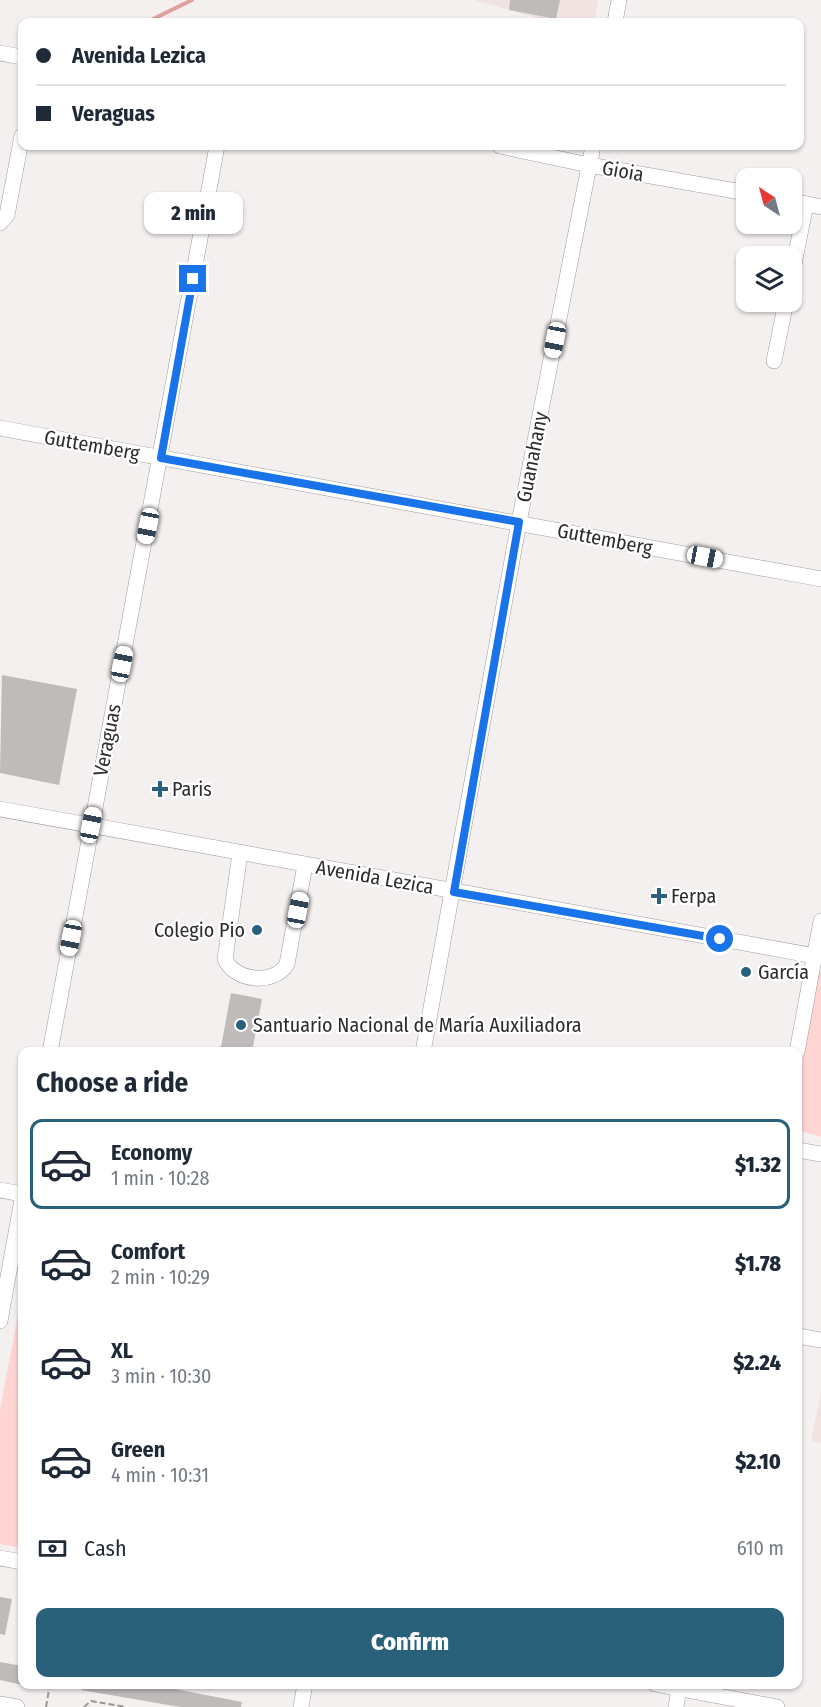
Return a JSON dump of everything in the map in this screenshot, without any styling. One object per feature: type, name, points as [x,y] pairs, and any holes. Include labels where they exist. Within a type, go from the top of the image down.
[{"type":"street","points":[[616,18],[619,0]]},
{"type":"street","points":[[0,53],[18,56]]},
{"type":"street","points":[[0,223],[7,215],[19,150]]},
{"type":"street","name":"Veraguas","points":[[51,1047],[216,150]]},
{"type":"street","name":"Gioia","points":[[519,150],[736,191]]},
{"type":"street","name":"Guanahany","points":[[424,1047],[454,892],[519,522],[591,150]]},
{"type":"street","points":[[798,246],[806,204]]},
{"type":"street","points":[[774,361],[784,312]]},
{"type":"street","name":"Guttemberg","points":[[0,428],[821,579]]},
{"type":"street","name":"Avenida Lezica","points":[[0,808],[818,957]]},
{"type":"street","points":[[240,853],[225,960],[236,974],[270,979],[281,974],[287,964],[305,865]]},
{"type":"street","points":[[798,1047],[818,957],[821,921]]},
{"type":"street","points":[[802,1151],[821,1154]]},
{"type":"street","points":[[0,1190],[18,1193]]},
{"type":"street","points":[[0,1320],[18,1222]]},
{"type":"street","points":[[802,1337],[821,1340]]},
{"type":"street","points":[[0,1558],[18,1561]]},
{"type":"street","points":[[301,1707],[304,1689]]},
{"type":"street","points":[[676,1707],[680,1689]]},
{"type":"street","points":[[690,1689],[777,1707]]},
{"type":"street","points":[[0,1704],[17,1707]]},
{"type":"path","points":[[46,1707],[49,1689]]},
{"type":"path","points":[[84,1707],[91,1701],[126,1707]]},
{"type":"shaded area","points":[[474,0],[598,0],[595,18],[537,18]]},
{"type":"shaded area","points":[[821,971],[821,1137],[802,1131],[802,1061],[816,980]]},
{"type":"shaded area","points":[[18,1314],[18,1547],[0,1544],[0,1410]]},
{"type":"shaded area","points":[[821,1391],[821,1443],[811,1441]]},
{"type":"building","points":[[510,0],[560,0],[556,18],[509,10]]},
{"type":"building","points":[[2,675],[77,689],[59,785],[0,773]]},
{"type":"building","name":"Santuario Nacional de María Auxiliadora","points":[[231,993],[262,999],[253,1047],[221,1047]]},
{"type":"building","points":[[0,1597],[12,1599],[5,1635],[0,1634]]},
{"type":"building","points":[[0,1662],[18,1665],[18,1684],[0,1680]]},
{"type":"building","points":[[175,1689],[242,1702],[241,1707],[180,1707],[81,1690]]},
{"type":"waterway","points":[[155,18],[192,0]]},
{"type":"place","name":"Paris","points":[[160,789]]},
{"type":"place","name":"Ferpa","points":[[659,896]]},
{"type":"place","name":"Colegio Pio","points":[[257,930]]},
{"type":"place","name":"García","points":[[746,972]]},
{"type":"place","name":"Santuario Nacional de María Auxiliadora","points":[[241,1025]]},
{"type":"route","points":[[193,279],[161,458],[519,522],[454,892],[720,939]]}]
